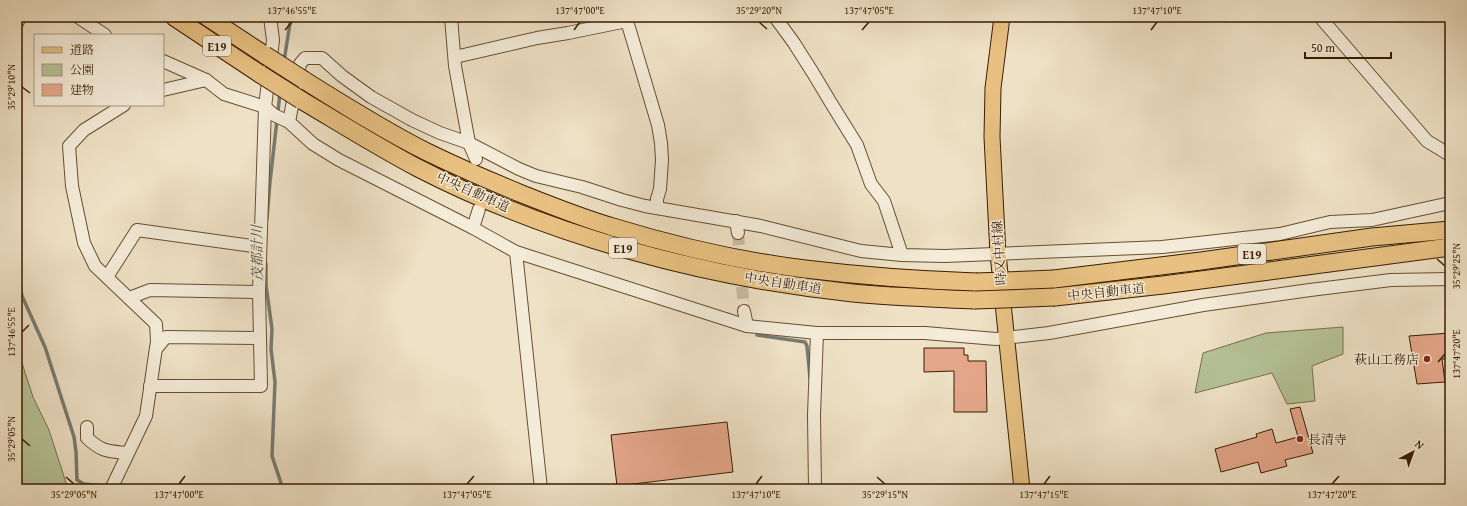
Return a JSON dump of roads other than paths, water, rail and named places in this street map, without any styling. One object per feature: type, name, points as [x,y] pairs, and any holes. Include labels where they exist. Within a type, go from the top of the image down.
[{"type":"highway","name":"中央自動車道","points":[[174,17],[260,74],[355,132],[426,172],[484,198],[538,220],[606,244],[723,272],[801,287],[854,293],[975,300],[1055,297],[1163,285],[1450,247]]},
{"type":"highway","name":"中央自動車道","points":[[207,17],[363,117],[427,151],[491,181],[542,202],[611,227],[680,246],[749,260],[803,269],[914,280],[976,282],[1054,279],[1201,261],[1372,237],[1450,230]]},
{"type":"main road","name":"時又中村線","points":[[1002,17],[992,88],[992,138],[998,254],[1022,489]]},
{"type":"street","points":[[17,23],[20,17]]},
{"type":"street","points":[[78,17],[104,34]]},
{"type":"street","points":[[150,386],[261,386],[259,292],[260,247],[278,116],[270,17]]},
{"type":"street","points":[[450,17],[455,66],[469,143],[476,159]]},
{"type":"street","points":[[775,17],[814,73],[831,104],[857,145],[871,184],[884,201],[902,255]]},
{"type":"street","points":[[1320,17],[1427,141],[1450,155]]},
{"type":"street","points":[[455,58],[537,38],[627,21],[658,125],[662,160],[660,189],[657,199],[658,207]]},
{"type":"street","points":[[278,116],[300,64],[305,58],[322,58],[342,76],[371,97],[398,112],[440,133],[469,143],[519,169],[536,176],[582,187],[622,200],[658,207],[737,227],[761,226],[861,251],[902,255],[945,256],[1162,247],[1280,234],[1330,222],[1372,220],[1450,203]]},
{"type":"street","points":[[164,62],[206,80],[224,94],[278,116],[313,144],[339,160],[473,228],[516,252],[747,326],[817,333],[925,333],[996,339],[1049,333],[1203,305],[1310,290],[1391,280],[1450,279]]},
{"type":"street","points":[[164,90],[206,80]]},
{"type":"street","points":[[112,486],[146,416],[157,341],[156,324],[95,266],[84,243],[72,186],[69,146],[84,130],[122,106]]},
{"type":"street","points":[[473,228],[478,209]]},
{"type":"street","points":[[107,277],[137,230],[260,247]]},
{"type":"street","points":[[516,252],[540,489]]},
{"type":"street","points":[[129,298],[150,290],[259,292]]},
{"type":"street","points":[[744,311],[747,326]]},
{"type":"street","points":[[815,489],[814,415],[817,333]]},
{"type":"street","points":[[156,349],[166,337],[260,338]]},
{"type":"street","points":[[88,427],[87,438],[96,446],[107,451],[128,453]]},
{"type":"waterway","name":"茂都計川","points":[[284,61],[291,17]]},
{"type":"waterway","name":"茂都計川","points":[[267,218],[280,93]]},
{"type":"waterway","name":"茂都計川","points":[[266,264],[266,285],[272,329],[271,349],[275,382],[272,456],[283,489]]},
{"type":"waterway","points":[[17,270],[22,296],[45,347],[74,437],[77,480],[84,484],[114,487],[119,489]]},
{"type":"waterway","points":[[757,335],[805,342],[807,346],[810,378]]},
{"type":"tunnel","points":[[738,233],[744,311]]},
{"type":"place","name":"萩山工務店","points":[[1427,359]]},
{"type":"place","name":"長清寺","points":[[1300,439]]}]
